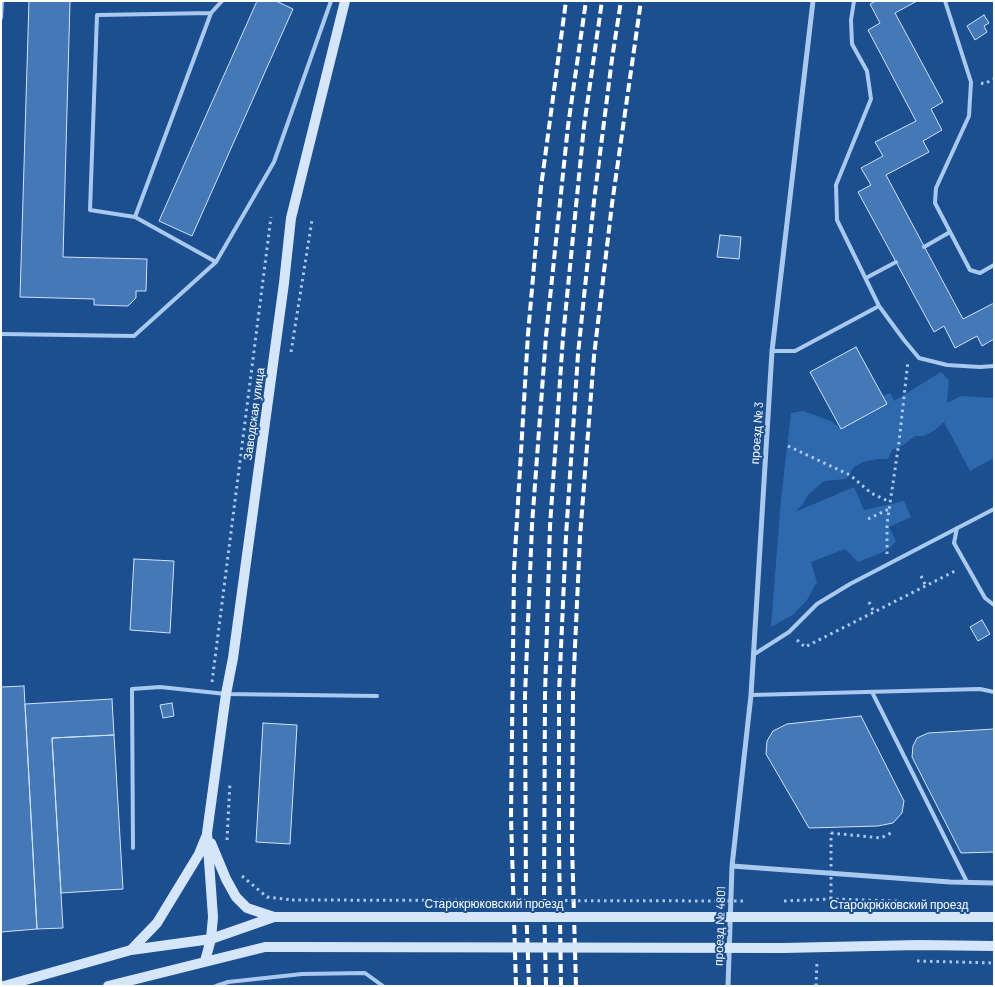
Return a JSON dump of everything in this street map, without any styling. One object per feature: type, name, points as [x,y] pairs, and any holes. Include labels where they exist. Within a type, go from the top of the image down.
[{"type":"main road","name":"Заводская улица","points":[[207,834],[226,694],[236,638],[291,218],[345,1]]},
{"type":"main road","points":[[207,834],[226,879],[236,897],[247,908],[274,918]]},
{"type":"main road","points":[[205,961],[212,939],[213,917],[207,834]]},
{"type":"main road","points":[[131,950],[157,923],[199,854],[207,834]]},
{"type":"main road","name":"Старокрюковский проезд","points":[[4,986],[131,950],[212,939],[274,918],[994,917]]},
{"type":"main road","points":[[108,986],[266,947],[783,948],[919,945],[994,946]]},
{"type":"street","name":"проезд № 3","points":[[732,866],[752,695],[772,351],[813,1]]},
{"type":"street","points":[[732,866],[994,883]]},
{"type":"street","name":"проезд № 4801","points":[[728,986],[732,866]]},
{"type":"lane","points":[[1,18],[2,1]]},
{"type":"lane","points":[[135,217],[211,13],[222,1]]},
{"type":"lane","points":[[1,334],[134,336],[216,262],[274,162],[331,1]]},
{"type":"lane","points":[[854,1],[850,20],[852,44],[867,71],[871,99],[836,185],[837,220],[879,306],[919,358],[947,365],[994,366]]},
{"type":"lane","points":[[945,1],[971,82],[969,116],[936,188],[935,203],[970,270],[980,273],[994,265]]},
{"type":"lane","points":[[211,13],[97,15],[90,210],[135,217],[216,262]]},
{"type":"lane","points":[[924,247],[950,232]]},
{"type":"lane","points":[[866,278],[896,262]]},
{"type":"lane","points":[[772,351],[794,351],[879,306]]},
{"type":"lane","points":[[753,655],[790,632],[817,604],[850,584],[994,509]]},
{"type":"lane","points":[[957,528],[954,543],[985,598],[994,606]]},
{"type":"lane","points":[[133,848],[132,689],[160,687],[226,694],[377,696]]},
{"type":"lane","points":[[752,695],[980,689],[994,692]]},
{"type":"lane","points":[[872,692],[967,882]]},
{"type":"lane","points":[[216,986],[228,982],[302,974],[365,973],[383,986]]},
{"type":"path","points":[[210,692],[271,217]]},
{"type":"path","points":[[887,564],[887,524],[899,442],[909,346]]},
{"type":"path","points":[[788,446],[850,475],[871,493],[890,502]]},
{"type":"path","points":[[868,519],[889,509]]},
{"type":"path","points":[[790,632],[805,647],[966,565]]},
{"type":"path","points":[[920,576],[926,586]]},
{"type":"path","points":[[869,602],[874,612]]},
{"type":"path","points":[[226,841],[231,774]]},
{"type":"path","points":[[831,899],[831,833],[881,838],[893,832]]},
{"type":"path","points":[[241,875],[267,896],[292,900],[754,901]]},
{"type":"path","points":[[816,986],[818,959]]},
{"type":"shaded area","points":[[941,372],[949,380],[947,403],[961,396],[994,398],[994,458],[970,471],[944,422],[924,436],[915,436],[902,446],[892,450],[888,459],[863,462],[854,467],[846,479],[824,481],[808,495],[795,512],[854,487],[864,510],[904,501],[911,517],[889,527],[896,541],[891,547],[881,553],[858,562],[845,549],[811,562],[817,582],[807,600],[794,614],[771,627],[781,499],[791,413],[803,411],[831,421],[841,429],[882,396],[890,393],[894,401]]},
{"type":"building","points":[[29,1],[70,1],[63,257],[147,259],[146,291],[136,291],[136,298],[128,306],[94,305],[94,299],[20,297]]},
{"type":"building","points":[[257,1],[276,1],[293,9],[192,236],[159,221]]},
{"type":"building","points":[[876,1],[917,1],[895,13],[943,102],[931,109],[942,130],[923,141],[929,152],[886,175],[963,319],[994,303],[994,339],[982,346],[977,336],[955,348],[944,326],[934,332],[858,192],[871,185],[861,168],[883,156],[875,142],[916,121],[868,30],[880,23],[870,4]]},
{"type":"building","points":[[984,15],[989,23],[984,26],[987,32],[975,40],[967,26]]},
{"type":"building","points":[[720,235],[741,237],[739,259],[717,257]]},
{"type":"building","points":[[856,347],[887,404],[841,429],[810,372]]},
{"type":"building","points":[[134,559],[174,561],[170,633],[130,630]]},
{"type":"building","points":[[982,620],[990,634],[978,641],[970,627]]},
{"type":"building","points":[[24,686],[37,929],[1,932],[1,687]]},
{"type":"building","points":[[112,699],[114,735],[52,738],[63,928],[37,929],[25,704]]},
{"type":"building","points":[[172,703],[174,716],[163,718],[160,705]]},
{"type":"building","points":[[861,716],[904,801],[902,813],[893,823],[878,826],[809,828],[766,754],[767,741],[773,731],[787,724]]},
{"type":"building","points":[[263,723],[297,725],[290,844],[256,842]]},
{"type":"building","points":[[994,729],[994,852],[961,853],[912,757],[913,746],[917,738],[928,733]]},
{"type":"building","points":[[114,735],[123,889],[61,893],[52,738]]},
{"type":"railway","points":[[516,986],[511,817],[514,570],[528,334],[541,187],[566,1]]},
{"type":"railway","points":[[529,986],[526,902],[525,696],[532,525],[546,336],[568,126],[586,1]]},
{"type":"railway","points":[[546,986],[544,902],[545,695],[550,526],[563,337],[584,126],[602,1]]},
{"type":"railway","points":[[561,986],[559,693],[566,536],[578,354],[594,201],[621,1]]},
{"type":"railway","points":[[576,986],[572,845],[573,691],[580,537],[594,356],[612,204],[641,1]]}]
